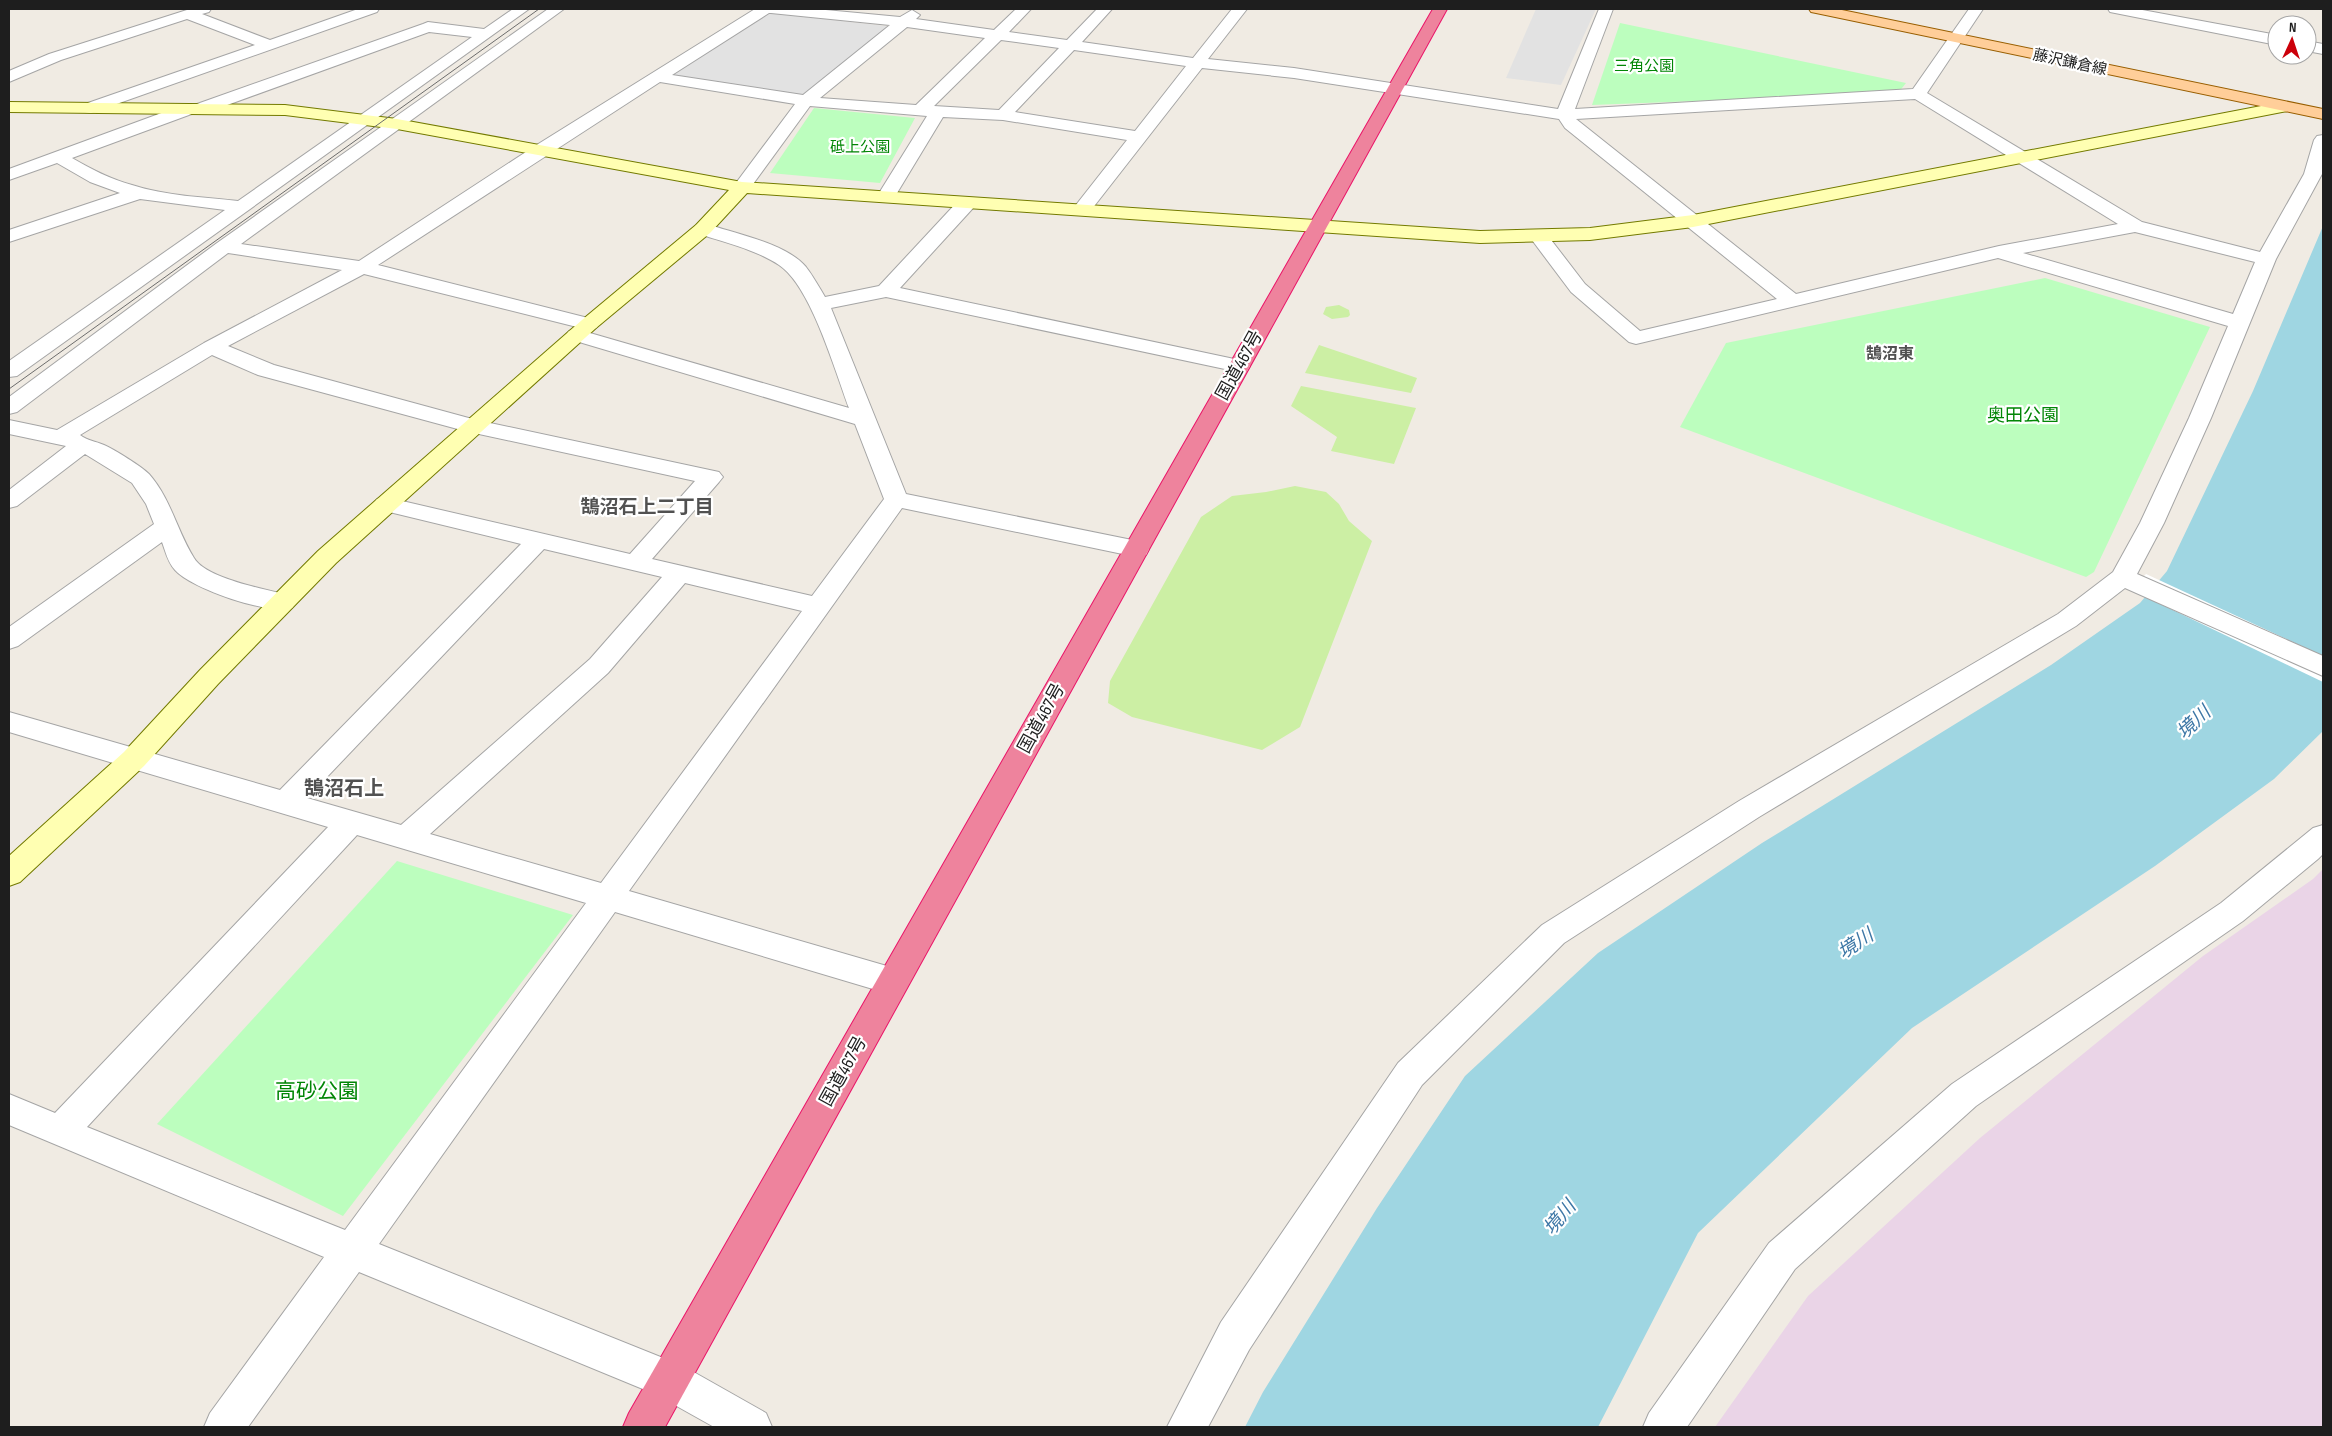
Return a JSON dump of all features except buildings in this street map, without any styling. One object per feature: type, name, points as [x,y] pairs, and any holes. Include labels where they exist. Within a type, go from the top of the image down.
[{"type":"highway","name":"国道467号","points":[[643,1427],[1440,9]]},
{"type":"main road","name":"藤沢鎌倉線","points":[[1816,9],[2323,114]]},
{"type":"street","points":[[91,108],[372,9]]},
{"type":"street","points":[[9,371],[522,9]]},
{"type":"street","points":[[9,407],[224,247],[557,9]]},
{"type":"street","points":[[9,501],[71,441],[211,347],[362,267],[541,150],[765,9]]},
{"type":"street","points":[[771,9],[905,22],[1198,63],[1294,73],[1564,115],[1918,94],[2135,226],[2266,259]]},
{"type":"street","points":[[9,874],[134,759],[327,557],[582,330],[703,229],[742,187],[806,101],[905,22],[918,9]]},
{"type":"street","points":[[885,198],[930,109],[996,34],[1024,9]]},
{"type":"street","points":[[1003,114],[1105,9]]},
{"type":"street","points":[[1081,210],[1240,9]]},
{"type":"street","points":[[1564,115],[1606,9]]},
{"type":"street","points":[[1918,94],[1976,9]]},
{"type":"street","points":[[2115,9],[2267,38]]},
{"type":"street","points":[[9,76],[55,57],[197,10],[269,45]]},
{"type":"street","points":[[9,174],[60,158],[428,27],[487,34]]},
{"type":"street","points":[[657,77],[806,101],[864,107],[1003,114],[1140,137]]},
{"type":"street","points":[[12,109],[197,108],[285,110],[397,124],[742,187],[1480,237],[1599,233],[1693,221],[2282,107]]},
{"type":"street","points":[[1564,115],[1571,124],[1792,301]]},
{"type":"street","points":[[1187,1427],[1235,1336],[1410,1074],[1554,934],[1749,809],[2067,620],[2123,577],[2152,523],[2241,323],[2266,259],[2310,180],[2323,140]]},
{"type":"street","points":[[60,158],[111,185],[139,192],[242,207]]},
{"type":"street","points":[[9,236],[139,192]]},
{"type":"street","points":[[886,291],[967,203]]},
{"type":"street","points":[[1538,236],[1578,288],[1636,338],[1999,252],[2135,226]]},
{"type":"street","points":[[703,229],[765,250],[785,260],[798,270],[819,304],[896,499]]},
{"type":"street","points":[[224,247],[362,267],[582,330],[866,420]]},
{"type":"street","points":[[1999,252],[2241,323]]},
{"type":"street","points":[[819,304],[886,291],[1239,366]]},
{"type":"street","points":[[211,347],[266,370],[474,426],[711,477],[635,563]]},
{"type":"street","points":[[9,427],[71,441],[96,450],[140,478],[158,504],[166,527],[184,565],[204,578],[234,590],[258,598],[283,602]]},
{"type":"street","points":[[896,499],[1136,548]]},
{"type":"street","points":[[224,1427],[896,499]]},
{"type":"street","points":[[385,504],[818,606]]},
{"type":"street","points":[[9,640],[166,527]]},
{"type":"street","points":[[284,803],[539,540]]},
{"type":"street","points":[[406,838],[599,666],[680,573]]},
{"type":"street","points":[[2123,577],[2323,667]]},
{"type":"street","points":[[9,722],[893,981]]},
{"type":"street","points":[[60,1132],[351,822]]},
{"type":"street","points":[[1663,1427],[1782,1256],[1964,1096],[2145,974],[2232,912],[2323,836]]},
{"type":"street","points":[[9,1109],[60,1132],[669,1380],[752,1427]]},
{"type":"shaded area","points":[[1536,9],[1596,9],[1561,85],[1506,78]]},
{"type":"shaded area","points":[[771,13],[886,26],[889,30],[807,95],[798,97],[665,75],[760,16]]},
{"type":"shaded area","points":[[2323,869],[2323,1427],[1715,1427],[1808,1296],[1980,1138],[2203,956],[2313,879]]},
{"type":"green space","name":"三角公園","points":[[1620,23],[1906,83],[1898,93],[1592,105]]},
{"type":"green space","name":"砥上公園","points":[[814,108],[915,118],[880,183],[770,173]]},
{"type":"green space","name":"奥田公園","points":[[2045,278],[2210,327],[2094,572],[2086,577],[1680,427],[1726,343]]},
{"type":"green space","points":[[1339,305],[1349,310],[1350,315],[1348,317],[1332,319],[1323,314],[1326,307]]},
{"type":"green space","points":[[1319,345],[1417,378],[1411,393],[1305,373]]},
{"type":"green space","points":[[1301,386],[1416,408],[1394,464],[1331,451],[1337,437],[1291,406]]},
{"type":"green space","points":[[1295,486],[1326,492],[1339,504],[1349,521],[1372,541],[1300,727],[1262,750],[1132,717],[1108,703],[1110,681],[1201,517],[1232,496]]},
{"type":"green space","name":"高砂公園","points":[[397,861],[573,915],[343,1216],[157,1124]]},
{"type":"water","name":"境川","points":[[2323,226],[2323,731],[2274,779],[2155,866],[1912,1028],[1698,1233],[1598,1427],[1245,1427],[1263,1392],[1377,1208],[1465,1076],[1598,953],[1762,843],[2051,665],[2140,603],[2167,571],[2253,391]]},
{"type":"pier","points":[[2146,574],[2323,656],[2323,682],[2131,590]]},
{"type":"tram line","points":[[9,389],[539,9]]},
{"type":"district","name":"鵠沼東","points":[[1890,353]]},
{"type":"district","name":"鵠沼石上二丁目","points":[[647,506]]},
{"type":"district","name":"鵠沼石上","points":[[344,788]]}]
